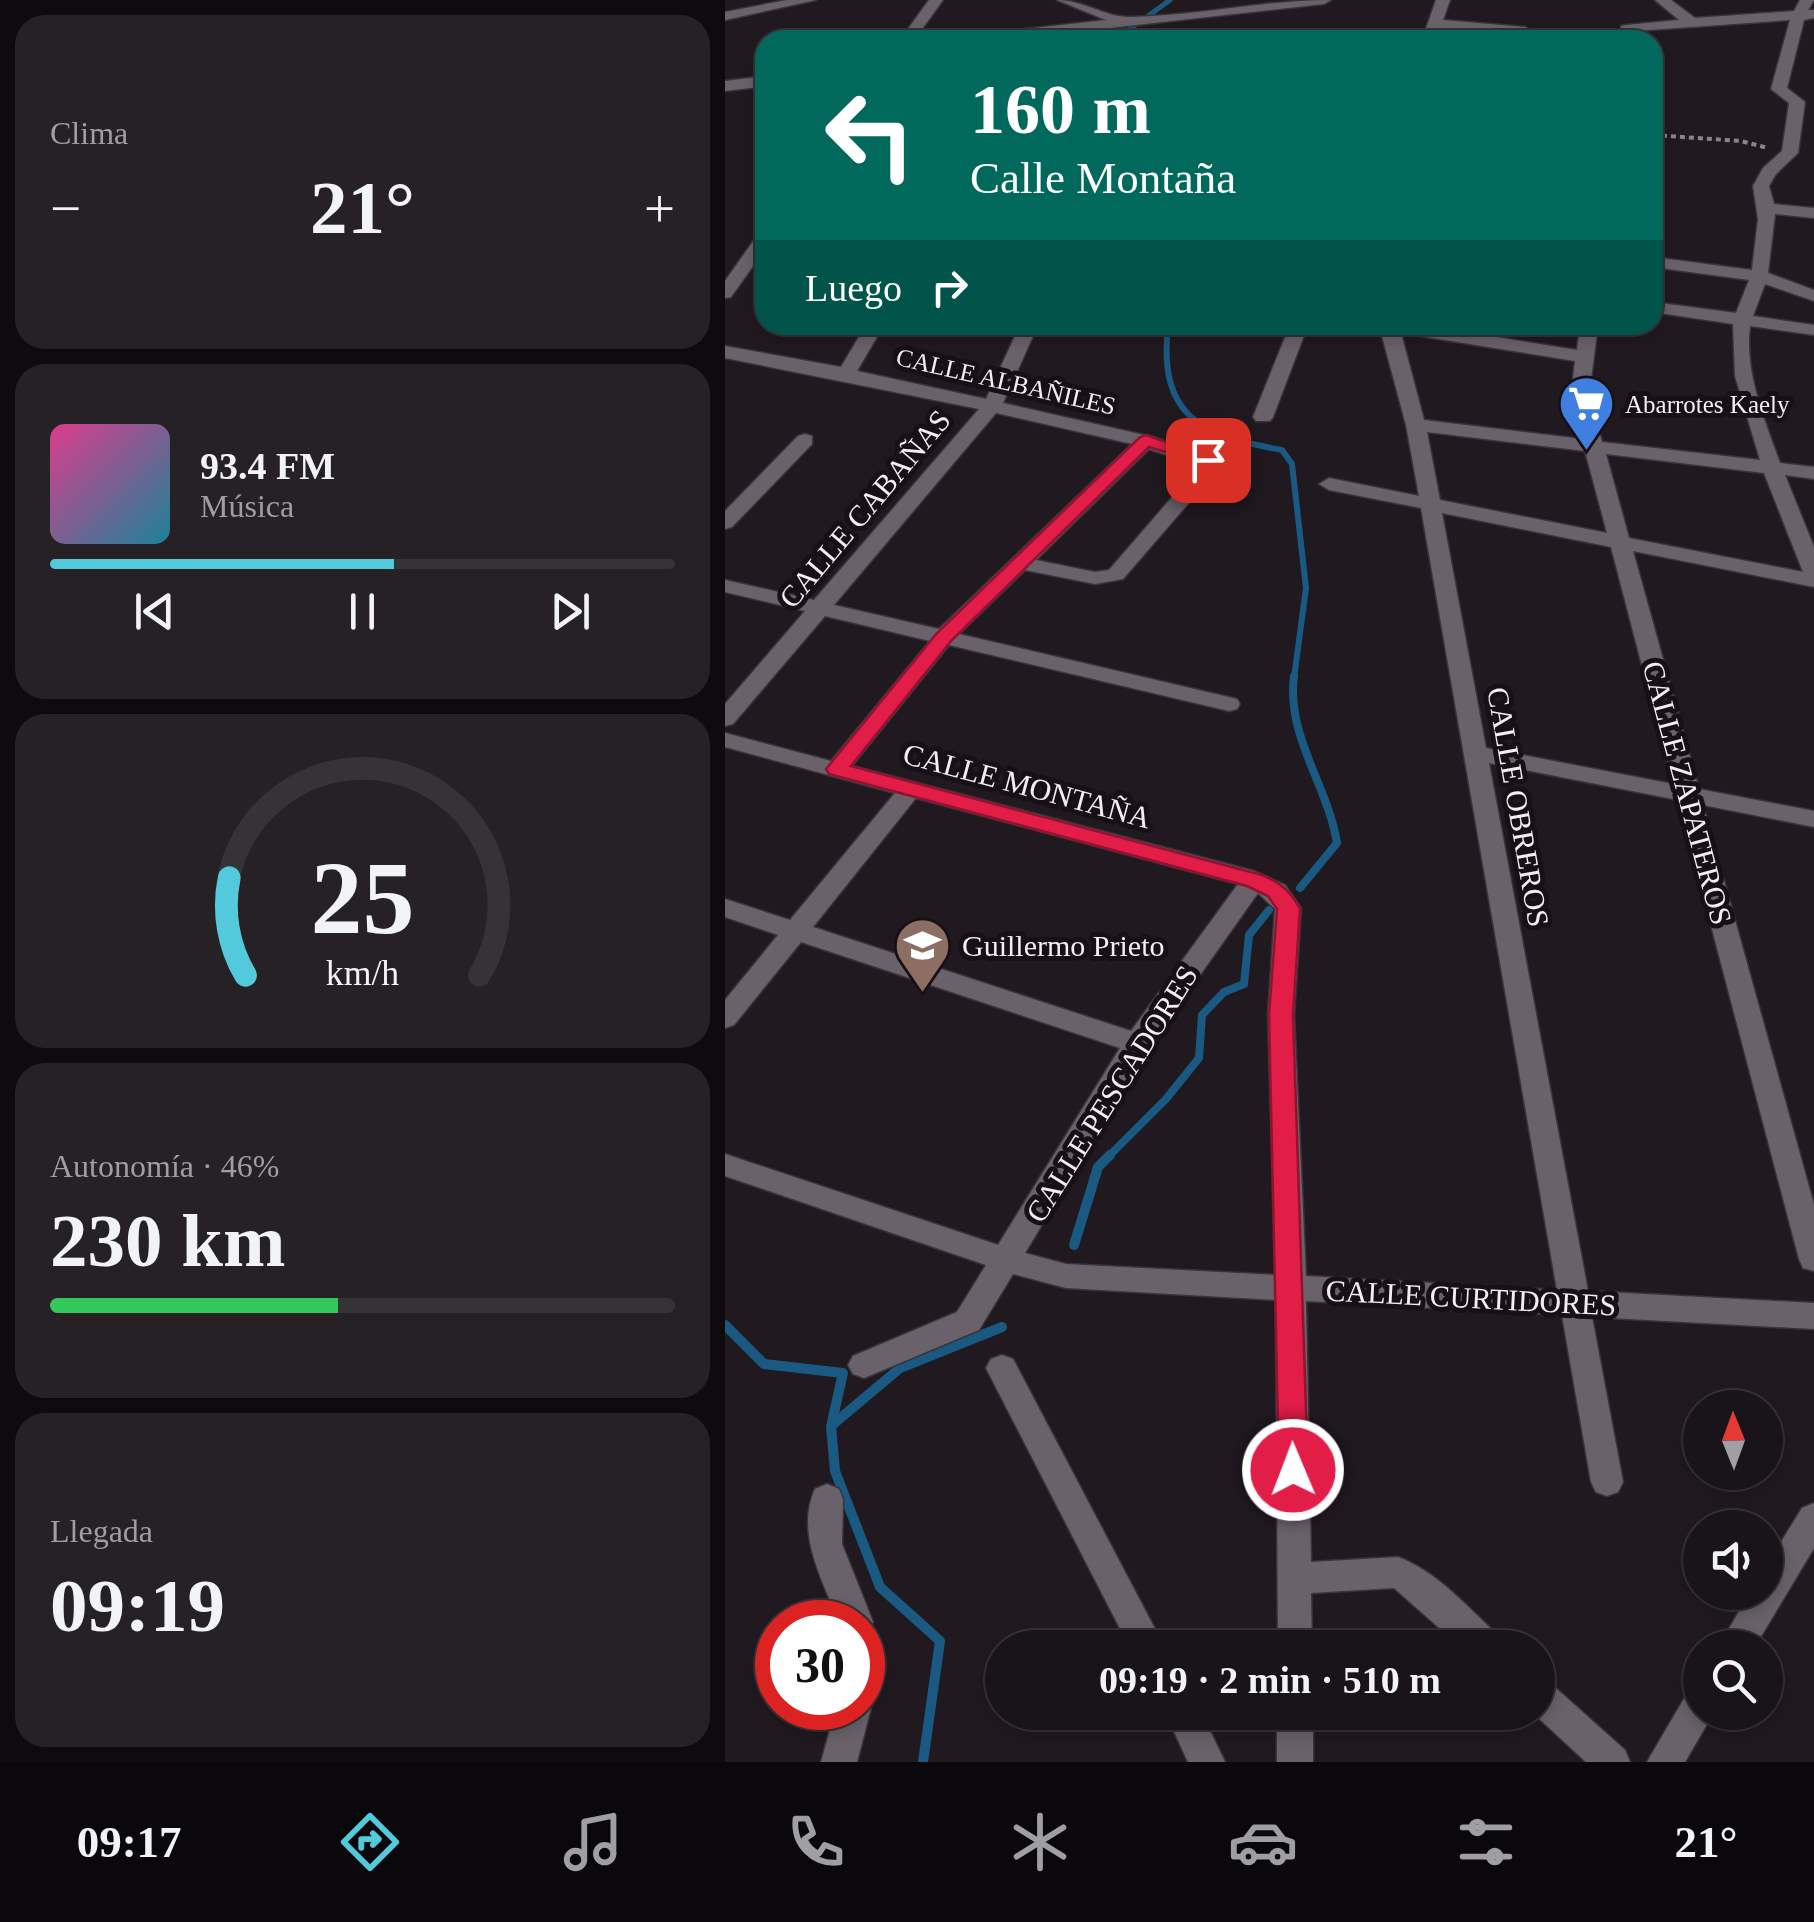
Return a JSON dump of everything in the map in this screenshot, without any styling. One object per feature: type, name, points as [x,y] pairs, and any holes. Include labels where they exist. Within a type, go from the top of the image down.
[{"type":"street","points":[[725,16],[809,0]]},
{"type":"street","points":[[914,30],[936,0]]},
{"type":"street","points":[[1064,0],[1126,22]]},
{"type":"street","points":[[1150,30],[1185,0]]},
{"type":"street","points":[[1054,30],[1324,0]]},
{"type":"street","points":[[1434,30],[1443,0]]},
{"type":"street","points":[[1662,0],[1692,23]]},
{"type":"street","points":[[1627,29],[1807,9],[1779,89],[1797,102],[1797,114],[1789,153],[1769,171],[1761,186],[1769,209],[1759,276],[1740,318],[1739,347],[1747,388],[1814,578]]},
{"type":"street","points":[[1118,30],[1126,22]]},
{"type":"street","points":[[1437,24],[1525,30]]},
{"type":"street","points":[[725,86],[755,82]]},
{"type":"street","points":[[1789,153],[1814,156]]},
{"type":"street","points":[[1769,209],[1814,214]]},
{"type":"street","points":[[725,292],[755,251]]},
{"type":"street","points":[[1663,263],[1759,276],[1814,296]]},
{"type":"street","points":[[1663,307],[1814,330]]},
{"type":"street","points":[[846,374],[869,335]]},
{"type":"street","name":"CALLE CABAÑAS","points":[[725,720],[992,406],[1024,335]]},
{"type":"street","points":[[1263,417],[1295,335]]},
{"type":"street","name":"CALLE OBREROS","points":[[1392,335],[1416,426],[1607,1482]]},
{"type":"street","points":[[1484,335],[1587,356]]},
{"type":"street","name":"CALLE ZAPATEROS","points":[[1588,335],[1579,395],[1814,1258]]},
{"type":"street","name":"CALLE ALBAÑILES","points":[[725,352],[846,374],[1146,441],[1212,464],[1115,575],[1095,578],[1020,563]]},
{"type":"street","points":[[1416,426],[1814,474]]},
{"type":"street","points":[[725,523],[805,440]]},
{"type":"street","points":[[837,769],[944,637],[1146,441]]},
{"type":"street","points":[[1329,484],[1814,578]]},
{"type":"street","points":[[725,586],[1229,704]]},
{"type":"street","name":"CALLE MONTAÑA","points":[[725,740],[1254,880]]},
{"type":"street","points":[[1475,753],[1814,819]]},
{"type":"street","points":[[725,1018],[911,789]]},
{"type":"street","points":[[1254,880],[1276,890],[1289,908],[1281,1015],[1291,1289],[1295,1630]]},
{"type":"street","name":"CALLE PESCADORES","points":[[864,1365],[968,1321],[1137,1043],[1254,880]]},
{"type":"street","points":[[725,908],[1137,1043]]},
{"type":"street","name":"CALLE CURTIDORES","points":[[725,1165],[1065,1276],[1814,1316]]},
{"type":"street","points":[[1002,1368],[1139,1630]]},
{"type":"street","points":[[827,1498],[825,1544],[847,1600]]},
{"type":"street","points":[[1746,1630],[1814,1518]]},
{"type":"street","points":[[1295,1579],[1398,1572],[1417,1583],[1468,1630]]},
{"type":"street","points":[[1555,1710],[1612,1762]]},
{"type":"street","points":[[839,1762],[847,1730]]},
{"type":"street","points":[[1191,1730],[1207,1762]]},
{"type":"street","points":[[1295,1730],[1295,1762]]},
{"type":"street","points":[[1665,1762],[1684,1730]]},
{"type":"path","points":[[1663,136],[1741,142],[1789,153]]},
{"type":"waterway","points":[[1148,16],[1170,0]]},
{"type":"waterway","points":[[1129,30],[1135,25]]},
{"type":"waterway","points":[[1168,335],[1170,381],[1178,401],[1191,416],[1228,437],[1282,450],[1292,464],[1306,588],[1294,678]]},
{"type":"waterway","points":[[1294,676],[1296,719],[1337,843],[1300,888]]},
{"type":"waterway","points":[[1074,1245],[1098,1167],[1166,1099],[1199,1058],[1202,1015],[1224,992],[1244,984],[1249,935],[1269,910]]},
{"type":"waterway","points":[[725,1325],[764,1364],[843,1373],[832,1422]]},
{"type":"waterway","points":[[923,1762],[940,1641],[880,1587],[835,1471],[831,1426],[900,1368],[1002,1327]]},
{"type":"place","name":"Abarrotes Kaely","points":[[1586,453]]},
{"type":"place","name":"Guillermo Prieto","points":[[923,995]]},
{"type":"route","points":[[1208,460],[1146,441],[944,637],[837,769],[1254,880],[1276,890],[1289,908],[1281,1015],[1293,1470]]}]
